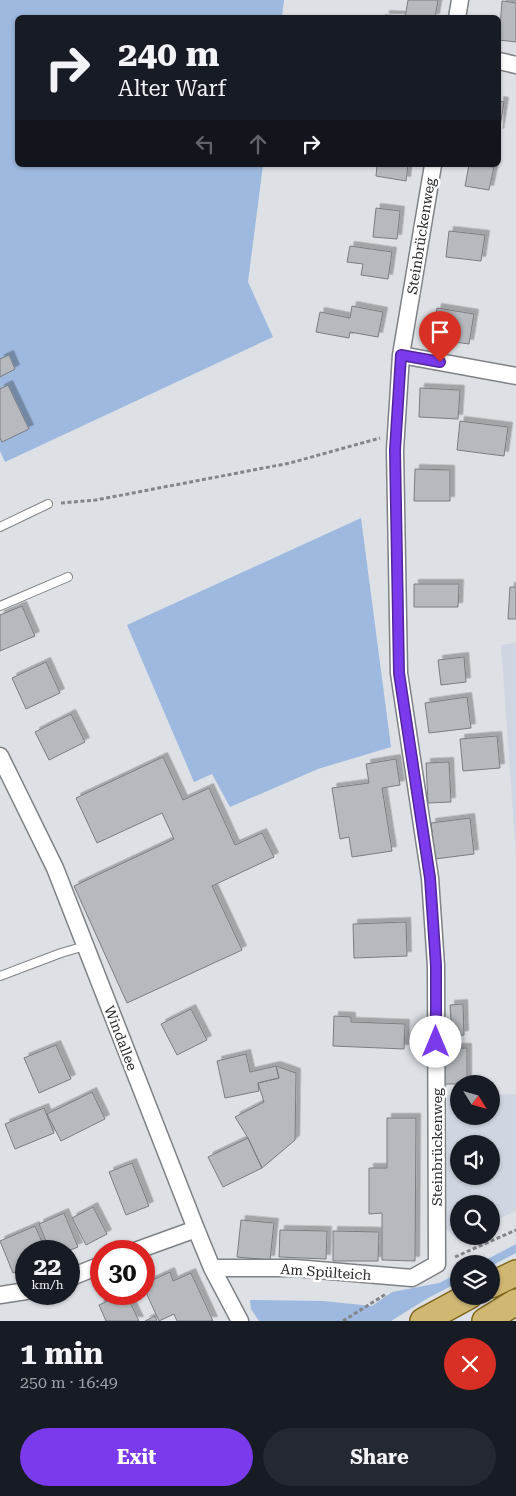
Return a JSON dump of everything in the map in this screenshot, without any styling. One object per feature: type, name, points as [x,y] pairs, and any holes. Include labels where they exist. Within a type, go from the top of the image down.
[{"type":"main road","points":[[500,1281],[516,1273]]},
{"type":"main road","points":[[485,1321],[516,1302]]},
{"type":"main road","points":[[423,1321],[452,1305]]},
{"type":"street","points":[[458,15],[460,0]]},
{"type":"street","points":[[501,61],[516,65]]},
{"type":"street","name":"Steinbrückenweg","points":[[433,167],[401,355],[395,450],[399,673],[430,878],[436,966],[437,1264]]},
{"type":"street","points":[[401,355],[516,376]]},
{"type":"street","name":"Windallee","points":[[0,756],[55,868],[196,1229],[212,1268],[240,1321]]},
{"type":"street","points":[[155,1244],[196,1229]]},
{"type":"street","points":[[412,1278],[437,1264]]},
{"type":"street","name":"Am Spülteich","points":[[212,1268],[295,1268],[412,1278]]},
{"type":"street","points":[[0,1295],[15,1293]]},
{"type":"lane","points":[[0,527],[48,504]]},
{"type":"lane","points":[[0,606],[68,577]]},
{"type":"lane","points":[[0,976],[85,946]]},
{"type":"path","points":[[48,504],[96,500],[290,463],[397,434]]},
{"type":"path","points":[[437,1264],[516,1230]]},
{"type":"path","points":[[343,1321],[412,1278]]},
{"type":"shaded area","points":[[0,0],[284,0],[282,15],[15,15],[15,167],[263,167],[248,282],[273,337],[5,462],[0,451]]},
{"type":"shaded area","points":[[361,518],[391,747],[318,769],[230,807],[212,774],[194,782],[127,625]]},
{"type":"shaded area","points":[[516,643],[516,855],[501,645]]},
{"type":"shaded area","points":[[516,1094],[516,1210],[500,1219],[500,1195],[450,1195],[450,1233],[444,1227],[447,1095],[450,1095],[450,1125],[500,1125],[500,1095]]},
{"type":"shaded area","points":[[516,1244],[516,1253],[500,1261],[500,1255],[495,1255]]},
{"type":"shaded area","points":[[450,1278],[450,1287],[391,1321],[259,1321],[251,1309],[250,1300],[323,1301],[372,1306],[392,1292],[439,1283]]},
{"type":"building","points":[[408,0],[438,0],[436,15],[406,15]]},
{"type":"building","points":[[502,1],[516,3],[516,42],[501,40]]},
{"type":"building","points":[[501,101],[504,102],[501,121]]},
{"type":"building","points":[[377,167],[408,167],[406,181],[376,176]]},
{"type":"building","points":[[469,167],[494,167],[489,190],[465,186]]},
{"type":"building","points":[[376,208],[400,211],[397,239],[373,237]]},
{"type":"building","points":[[449,231],[485,235],[481,261],[446,257]]},
{"type":"building","points":[[350,246],[392,252],[388,279],[361,275],[363,264],[347,262]]},
{"type":"building","points":[[352,306],[383,312],[378,337],[350,332],[349,338],[316,332],[320,312],[350,318]]},
{"type":"building","points":[[437,308],[474,314],[469,344],[433,339]]},
{"type":"building","points":[[9,355],[15,369],[0,377],[0,359]]},
{"type":"building","points":[[8,385],[29,429],[2,442],[0,438],[0,389]]},
{"type":"building","points":[[420,388],[460,390],[458,419],[419,417]]},
{"type":"building","points":[[460,421],[508,427],[504,456],[457,450]]},
{"type":"building","points":[[415,469],[450,470],[450,501],[414,501]]},
{"type":"building","points":[[414,584],[459,584],[458,607],[414,607]]},
{"type":"building","points":[[510,587],[516,587],[516,619],[508,619]]},
{"type":"building","points":[[22,606],[35,636],[0,651],[0,615]]},
{"type":"building","points":[[464,657],[466,682],[441,685],[438,660]]},
{"type":"building","points":[[46,662],[60,693],[26,709],[12,678]]},
{"type":"building","points":[[467,697],[471,728],[429,733],[425,703]]},
{"type":"building","points":[[71,714],[85,742],[49,760],[35,732]]},
{"type":"building","points":[[497,736],[500,768],[463,771],[460,739]]},
{"type":"building","points":[[163,757],[183,800],[209,788],[235,845],[262,833],[274,857],[212,886],[242,950],[127,1003],[74,886],[174,839],[162,813],[97,843],[76,798]]},
{"type":"building","points":[[396,759],[400,785],[382,788],[392,851],[352,857],[349,837],[340,839],[332,788],[369,783],[366,764]]},
{"type":"building","points":[[449,762],[451,802],[428,803],[426,763]]},
{"type":"building","points":[[470,818],[474,854],[435,859],[431,823]]},
{"type":"building","points":[[406,922],[407,956],[354,958],[353,924]]},
{"type":"building","points":[[463,1004],[464,1035],[452,1036],[450,1005]]},
{"type":"building","points":[[191,1009],[207,1040],[177,1055],[161,1024]]},
{"type":"building","points":[[334,1016],[351,1017],[351,1022],[405,1024],[404,1049],[333,1046]]},
{"type":"building","points":[[56,1045],[71,1079],[39,1093],[24,1058]]},
{"type":"building","points":[[444,1048],[467,1048],[467,1075],[450,1075],[450,1084],[444,1084]]},
{"type":"building","points":[[246,1054],[250,1072],[276,1066],[279,1078],[258,1083],[259,1091],[225,1098],[217,1061]]},
{"type":"building","points":[[276,1066],[296,1073],[295,1140],[262,1168],[248,1138],[235,1117],[264,1102],[258,1083],[279,1078]]},
{"type":"building","points":[[92,1092],[105,1119],[61,1141],[47,1114]]},
{"type":"building","points":[[44,1108],[54,1133],[15,1149],[5,1124]]},
{"type":"building","points":[[387,1118],[416,1118],[415,1261],[382,1260],[382,1213],[369,1214],[369,1168],[387,1168]]},
{"type":"building","points":[[248,1138],[262,1168],[223,1187],[208,1157]]},
{"type":"building","points":[[132,1163],[149,1206],[126,1215],[109,1172]]},
{"type":"building","points":[[93,1207],[107,1234],[96,1240],[90,1240],[90,1243],[86,1245],[72,1218]]},
{"type":"building","points":[[64,1213],[75,1240],[46,1240],[39,1224]]},
{"type":"building","points":[[241,1220],[274,1223],[270,1260],[237,1257]]},
{"type":"building","points":[[35,1226],[41,1240],[15,1240],[15,1272],[13,1273],[0,1241]]},
{"type":"building","points":[[280,1230],[327,1231],[326,1259],[279,1257]]},
{"type":"building","points":[[333,1231],[379,1232],[378,1261],[333,1261]]},
{"type":"building","points":[[170,1272],[173,1281],[191,1273],[213,1321],[177,1321],[174,1314],[159,1321],[152,1305],[155,1305],[155,1279]]},
{"type":"building","points":[[99,1305],[131,1305],[139,1321],[106,1321]]},
{"type":"building","points":[[155,1316],[157,1321],[145,1321]]},
{"type":"route","points":[[436,1042],[436,966],[430,878],[399,673],[395,450],[401,355],[440,362]]}]
